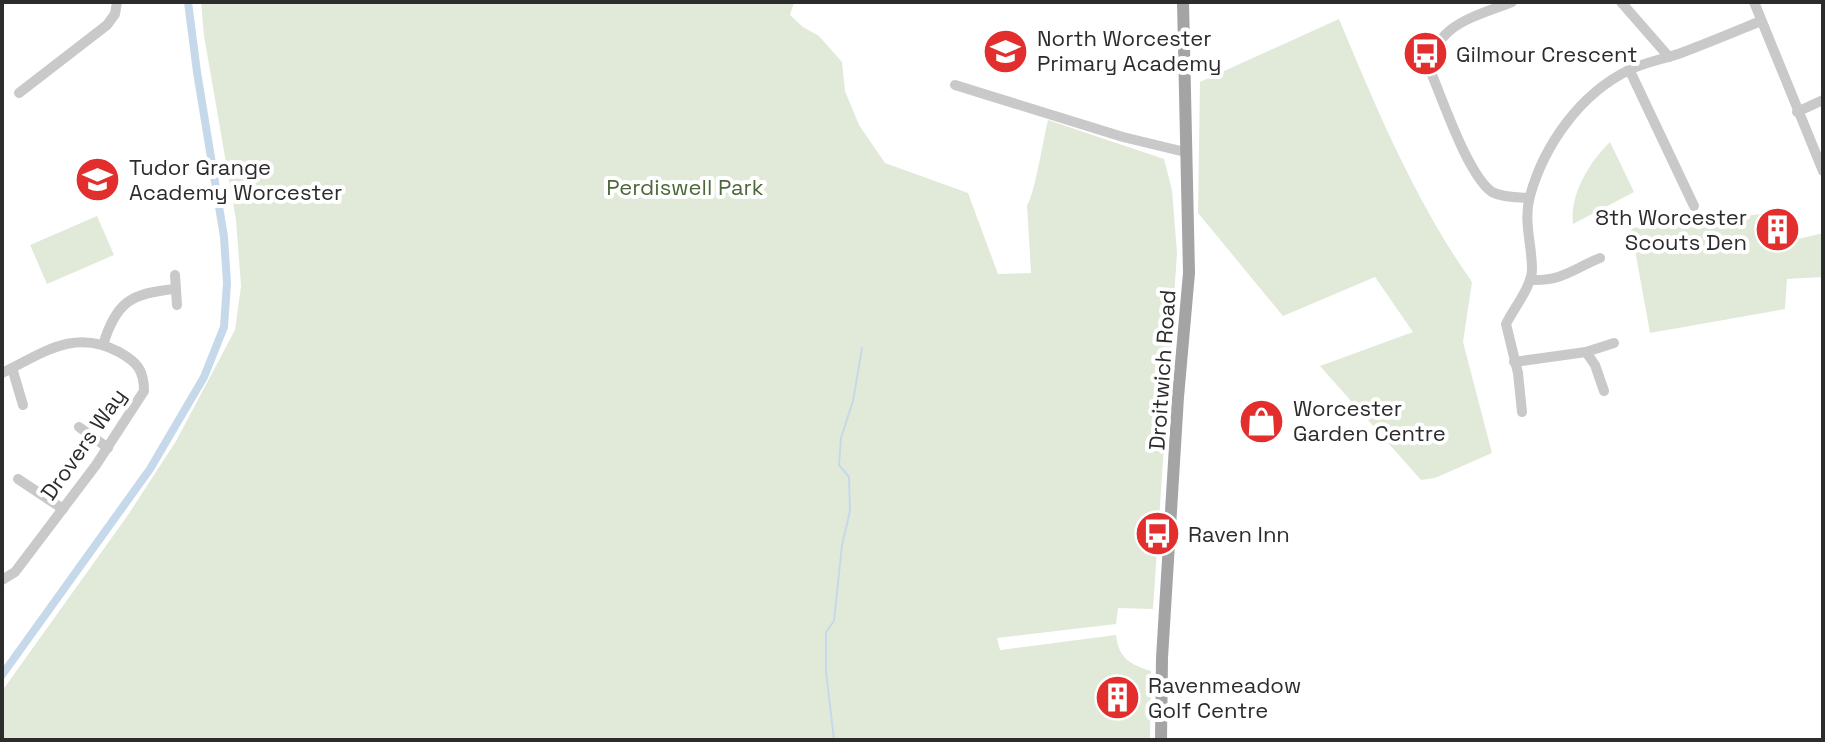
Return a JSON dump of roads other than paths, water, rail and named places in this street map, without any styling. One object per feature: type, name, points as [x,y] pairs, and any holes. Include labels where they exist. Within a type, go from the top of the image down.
[{"type":"main road","name":"Droitwich Road","points":[[1161,740],[1162,658],[1189,273],[1183,2]]},
{"type":"street","points":[[19,93],[107,25],[115,14],[117,2]]},
{"type":"street","points":[[1512,2],[1463,22],[1441,37],[1431,60],[1432,75],[1472,167],[1488,188],[1504,196],[1529,198]]},
{"type":"street","points":[[1621,2],[1669,57]]},
{"type":"street","points":[[1754,2],[1823,171]]},
{"type":"street","points":[[1522,412],[1506,324],[1530,280],[1532,269],[1526,231],[1529,198],[1555,137],[1605,85],[1629,69],[1761,21]]},
{"type":"street","points":[[1629,69],[1694,206]]},
{"type":"street","points":[[955,85],[1123,137],[1185,152]]},
{"type":"street","points":[[1797,112],[1823,100]]},
{"type":"street","points":[[1530,280],[1550,280],[1596,263]]},
{"type":"street","points":[[175,275],[177,305]]},
{"type":"street","points":[[103,345],[109,326],[125,302],[146,292],[175,289]]},
{"type":"street","name":"Drovers Way","points":[[2,580],[15,572],[63,509],[108,448],[144,391],[144,379],[134,360],[91,342],[65,343],[7,371]]},
{"type":"street","points":[[1514,362],[1586,352],[1614,343]]},
{"type":"street","points":[[1586,352],[1595,365],[1604,391]]},
{"type":"street","points":[[7,371],[23,405]]},
{"type":"street","points":[[79,427],[108,448]]},
{"type":"street","points":[[18,479],[63,509]]},
{"type":"waterway","points":[[2,675],[150,469],[204,377],[224,327],[227,283],[224,237],[188,2]]},
{"type":"waterway","points":[[834,740],[826,671],[826,632],[834,621],[842,545],[850,511],[849,477],[839,465],[841,438],[853,401],[862,348]]},
{"type":"place","name":"North Worcester Primary Academy","points":[[1006,51]]},
{"type":"place","name":"Gilmour Crescent","points":[[1425,54]]},
{"type":"place","name":"Tudor Grange Academy Worcester","points":[[98,180]]},
{"type":"place","name":"8th Worcester Scouts Den","points":[[1778,230]]},
{"type":"place","name":"Worcester Garden Centre","points":[[1262,421]]},
{"type":"place","name":"Raven Inn","points":[[1157,534]]},
{"type":"place","name":"Ravenmeadow Golf Centre","points":[[1117,698]]},
{"type":"park label","name":"Perdiswell Park","points":[[685,187]]}]
